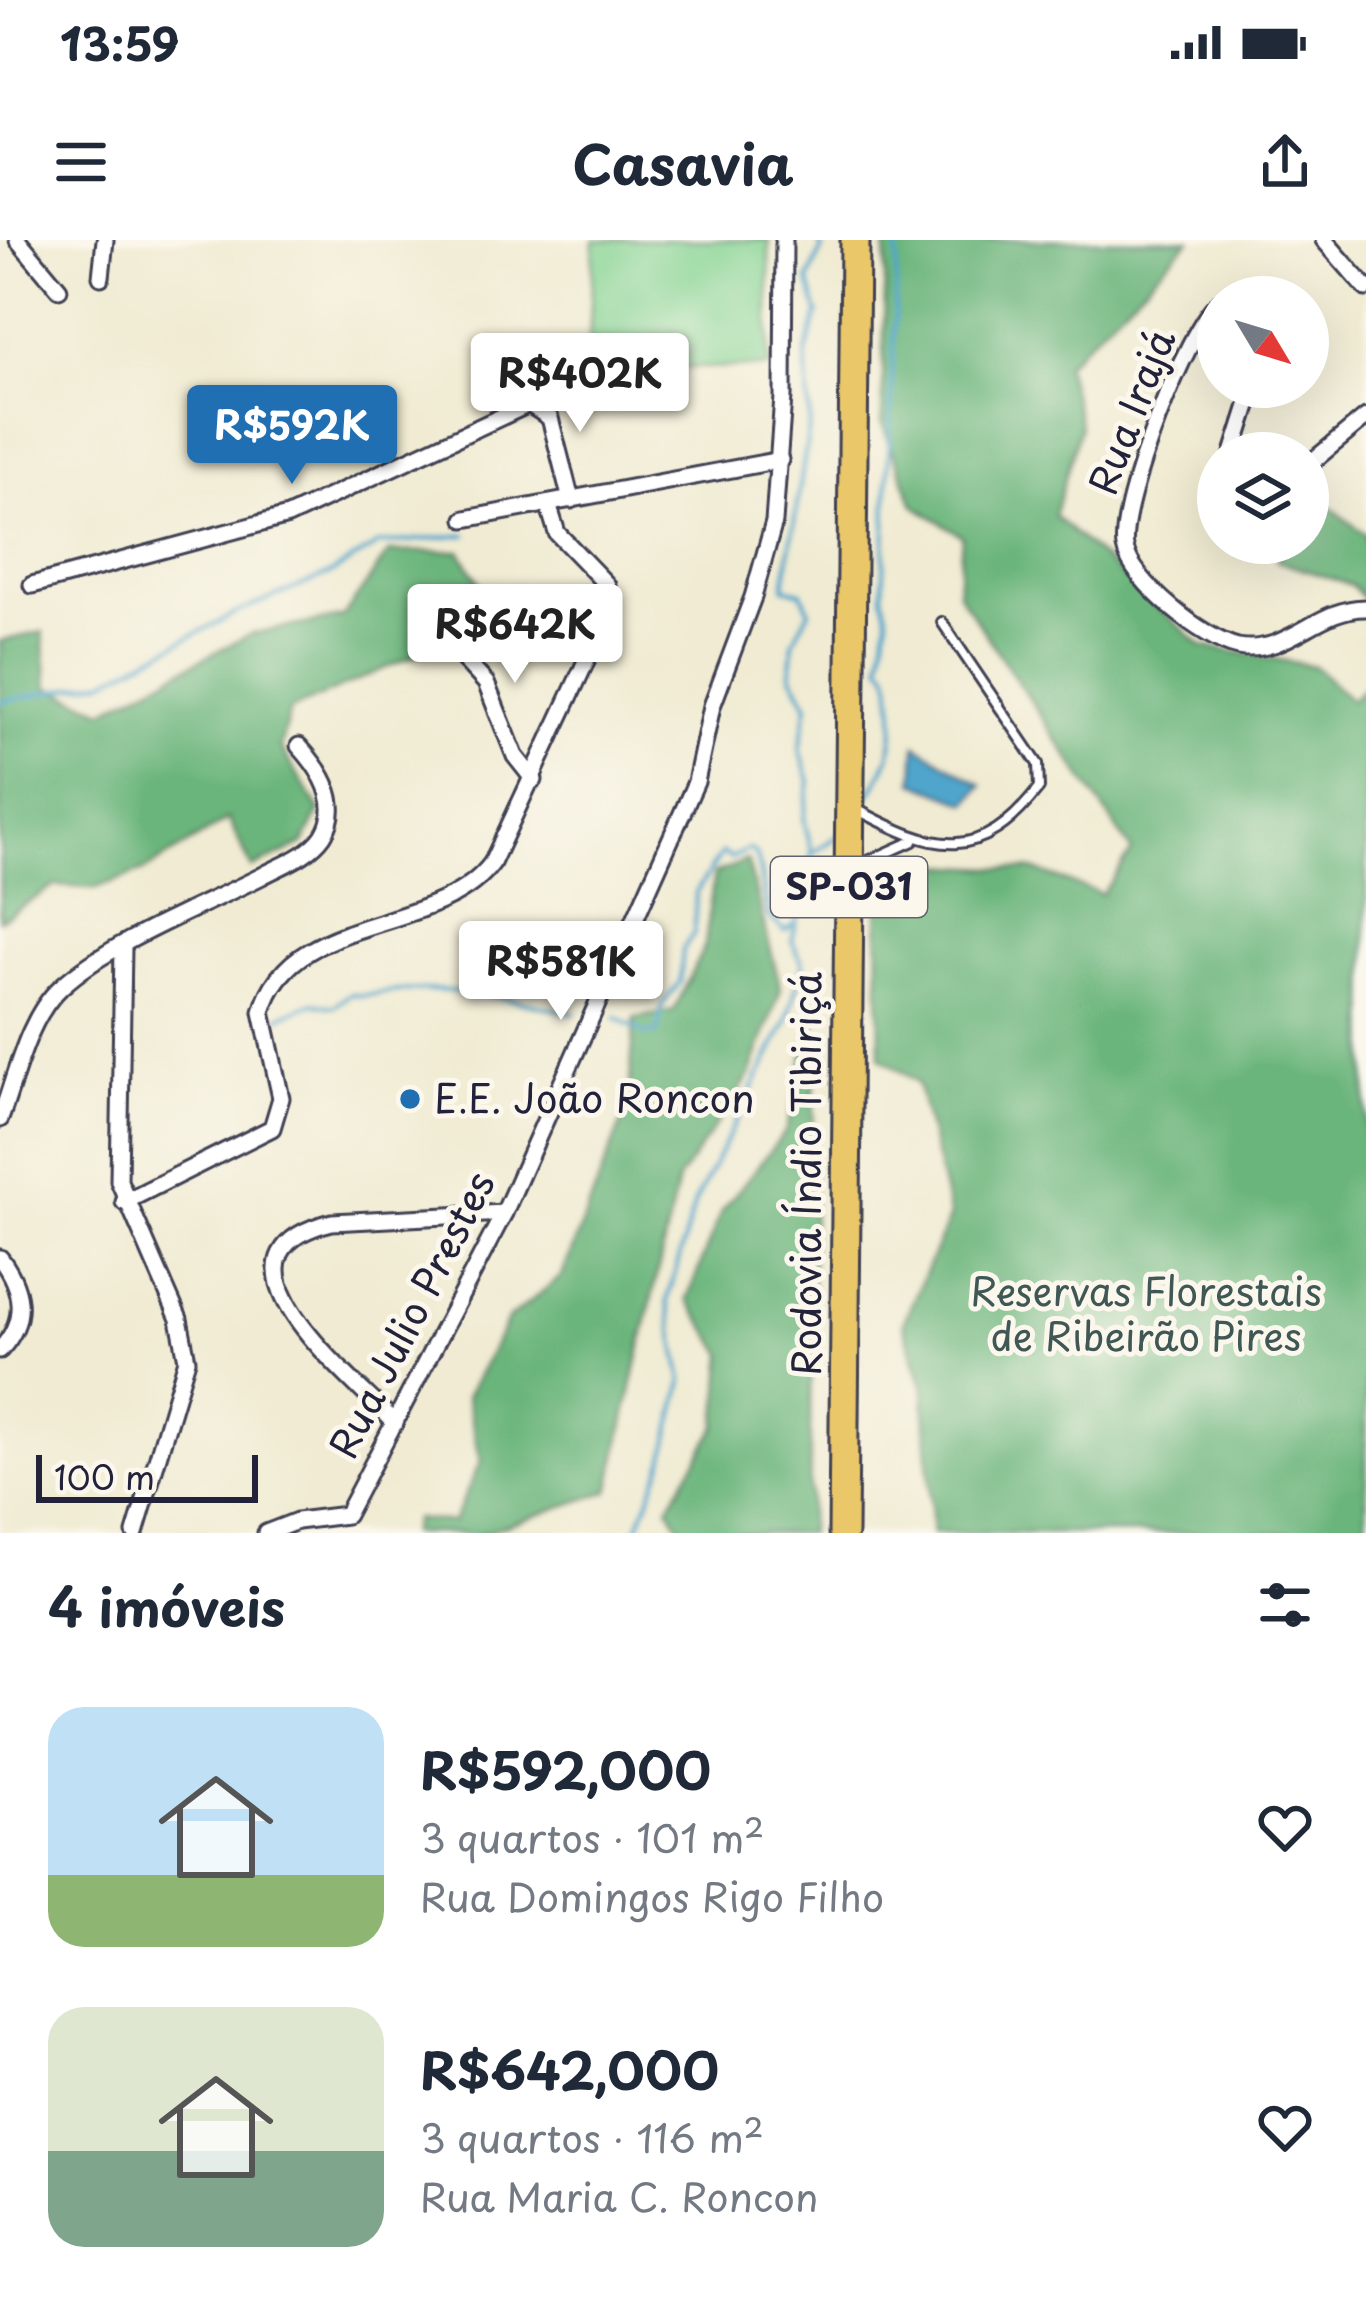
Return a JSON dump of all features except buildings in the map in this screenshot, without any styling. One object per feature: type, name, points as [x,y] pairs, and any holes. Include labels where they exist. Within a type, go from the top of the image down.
[{"type":"highway","name":"Rodovia Índio Tibiriçá","points":[[843,1533],[855,240]]},
{"type":"street","points":[[18,240],[59,289]]},
{"type":"street","points":[[101,277],[105,240]]},
{"type":"street","name":"Rua Julio Prestes","points":[[266,1533],[297,1521],[346,1515],[504,1213],[696,782],[712,706],[764,562],[780,460],[784,240]]},
{"type":"street","points":[[1324,240],[1366,289]]},
{"type":"street","name":"Rua Irajá","points":[[1197,336],[1126,513],[1125,549],[1132,566],[1171,606],[1211,637],[1262,648],[1332,613],[1366,608]]},
{"type":"street","points":[[32,585],[288,517],[521,405],[537,405],[550,418],[571,500]]},
{"type":"street","points":[[1329,448],[1366,417]]},
{"type":"street","points":[[465,519],[780,460]]},
{"type":"street","points":[[124,1202],[272,1128],[281,1098],[262,1012],[274,983],[310,952],[450,896],[482,877],[534,780],[599,640],[610,598],[600,574],[557,533],[548,504]]},
{"type":"street","points":[[445,639],[486,683],[514,757],[534,780]]},
{"type":"street","points":[[0,1119],[46,1005],[78,973],[313,847],[332,814],[330,797],[322,776],[298,746]]},
{"type":"street","points":[[123,948],[124,1056],[117,1153],[124,1202],[179,1319],[187,1360],[135,1533]]},
{"type":"street","points":[[395,1424],[285,1303],[274,1269],[278,1253],[305,1228],[332,1222],[504,1213]]},
{"type":"street","points":[[0,1258],[18,1289],[21,1308],[16,1328],[0,1350]]},
{"type":"street","points":[[337,1533],[346,1515]]},
{"type":"lane","points":[[851,806],[914,840],[952,846],[983,840],[1033,796],[1041,775],[942,622]]},
{"type":"lane","points":[[850,869],[914,840]]},
{"type":"green space","points":[[594,240],[769,240],[769,367],[588,369]]},
{"type":"green space","name":"Reservas Florestais de Ribeirão Pires","points":[[886,240],[1190,240],[1065,364],[1080,426],[1054,516],[1202,646],[1314,666],[1351,700],[1366,686],[1366,1533],[932,1533],[924,1388],[903,1323],[950,1216],[917,1082],[880,1057],[878,907],[932,865],[1033,870],[1102,894],[1132,851],[958,593],[962,536],[914,505],[882,424]]},
{"type":"green space","points":[[1329,506],[1366,535],[1366,602],[1351,585],[1286,564],[1329,564]]},
{"type":"green space","points":[[460,551],[484,590],[429,649],[290,710],[280,747],[320,810],[303,844],[252,868],[228,819],[144,871],[95,888],[55,886],[0,920],[0,641],[43,632],[48,687],[104,710],[251,634],[343,617],[389,552]]},
{"type":"green space","points":[[747,860],[781,989],[750,1075],[678,1180],[609,1491],[482,1533],[410,1533],[414,1519],[453,1522],[481,1461],[466,1397],[509,1318],[562,1276],[628,1106],[635,1018],[674,1011],[705,945],[714,874]]},
{"type":"green space","points":[[815,1007],[809,1533],[684,1533],[668,1507],[717,1426],[724,1354],[687,1299],[721,1212],[786,1131]]},
{"type":"water","points":[[916,745],[982,785],[968,803],[914,782]]},
{"type":"waterway","points":[[636,1533],[664,1460],[683,1381],[667,1301],[695,1202],[787,1021],[803,964],[792,941],[812,853],[804,819],[810,781],[800,750],[808,705],[791,674],[793,642],[809,611],[802,592],[784,588],[810,422],[806,352],[818,313],[808,280],[822,249],[818,240]]},
{"type":"waterway","points":[[863,803],[885,766],[894,729],[891,680],[881,664],[888,618],[883,597],[898,240]]},
{"type":"waterway","points":[[0,702],[104,681],[238,612],[332,573],[378,544],[466,535]]},
{"type":"waterway","points":[[812,853],[837,837]]},
{"type":"waterway","points":[[616,1017],[644,1033],[658,1033],[662,1005],[680,982],[683,949],[694,933],[696,892],[722,853],[731,858],[749,849],[757,856],[768,915],[784,931],[793,926]]},
{"type":"waterway","points":[[278,1017],[313,1003],[333,1007],[350,994],[419,990],[486,995],[574,1014]]},
{"type":"place","name":"E.E. João Roncon","points":[[410,1099]]}]
